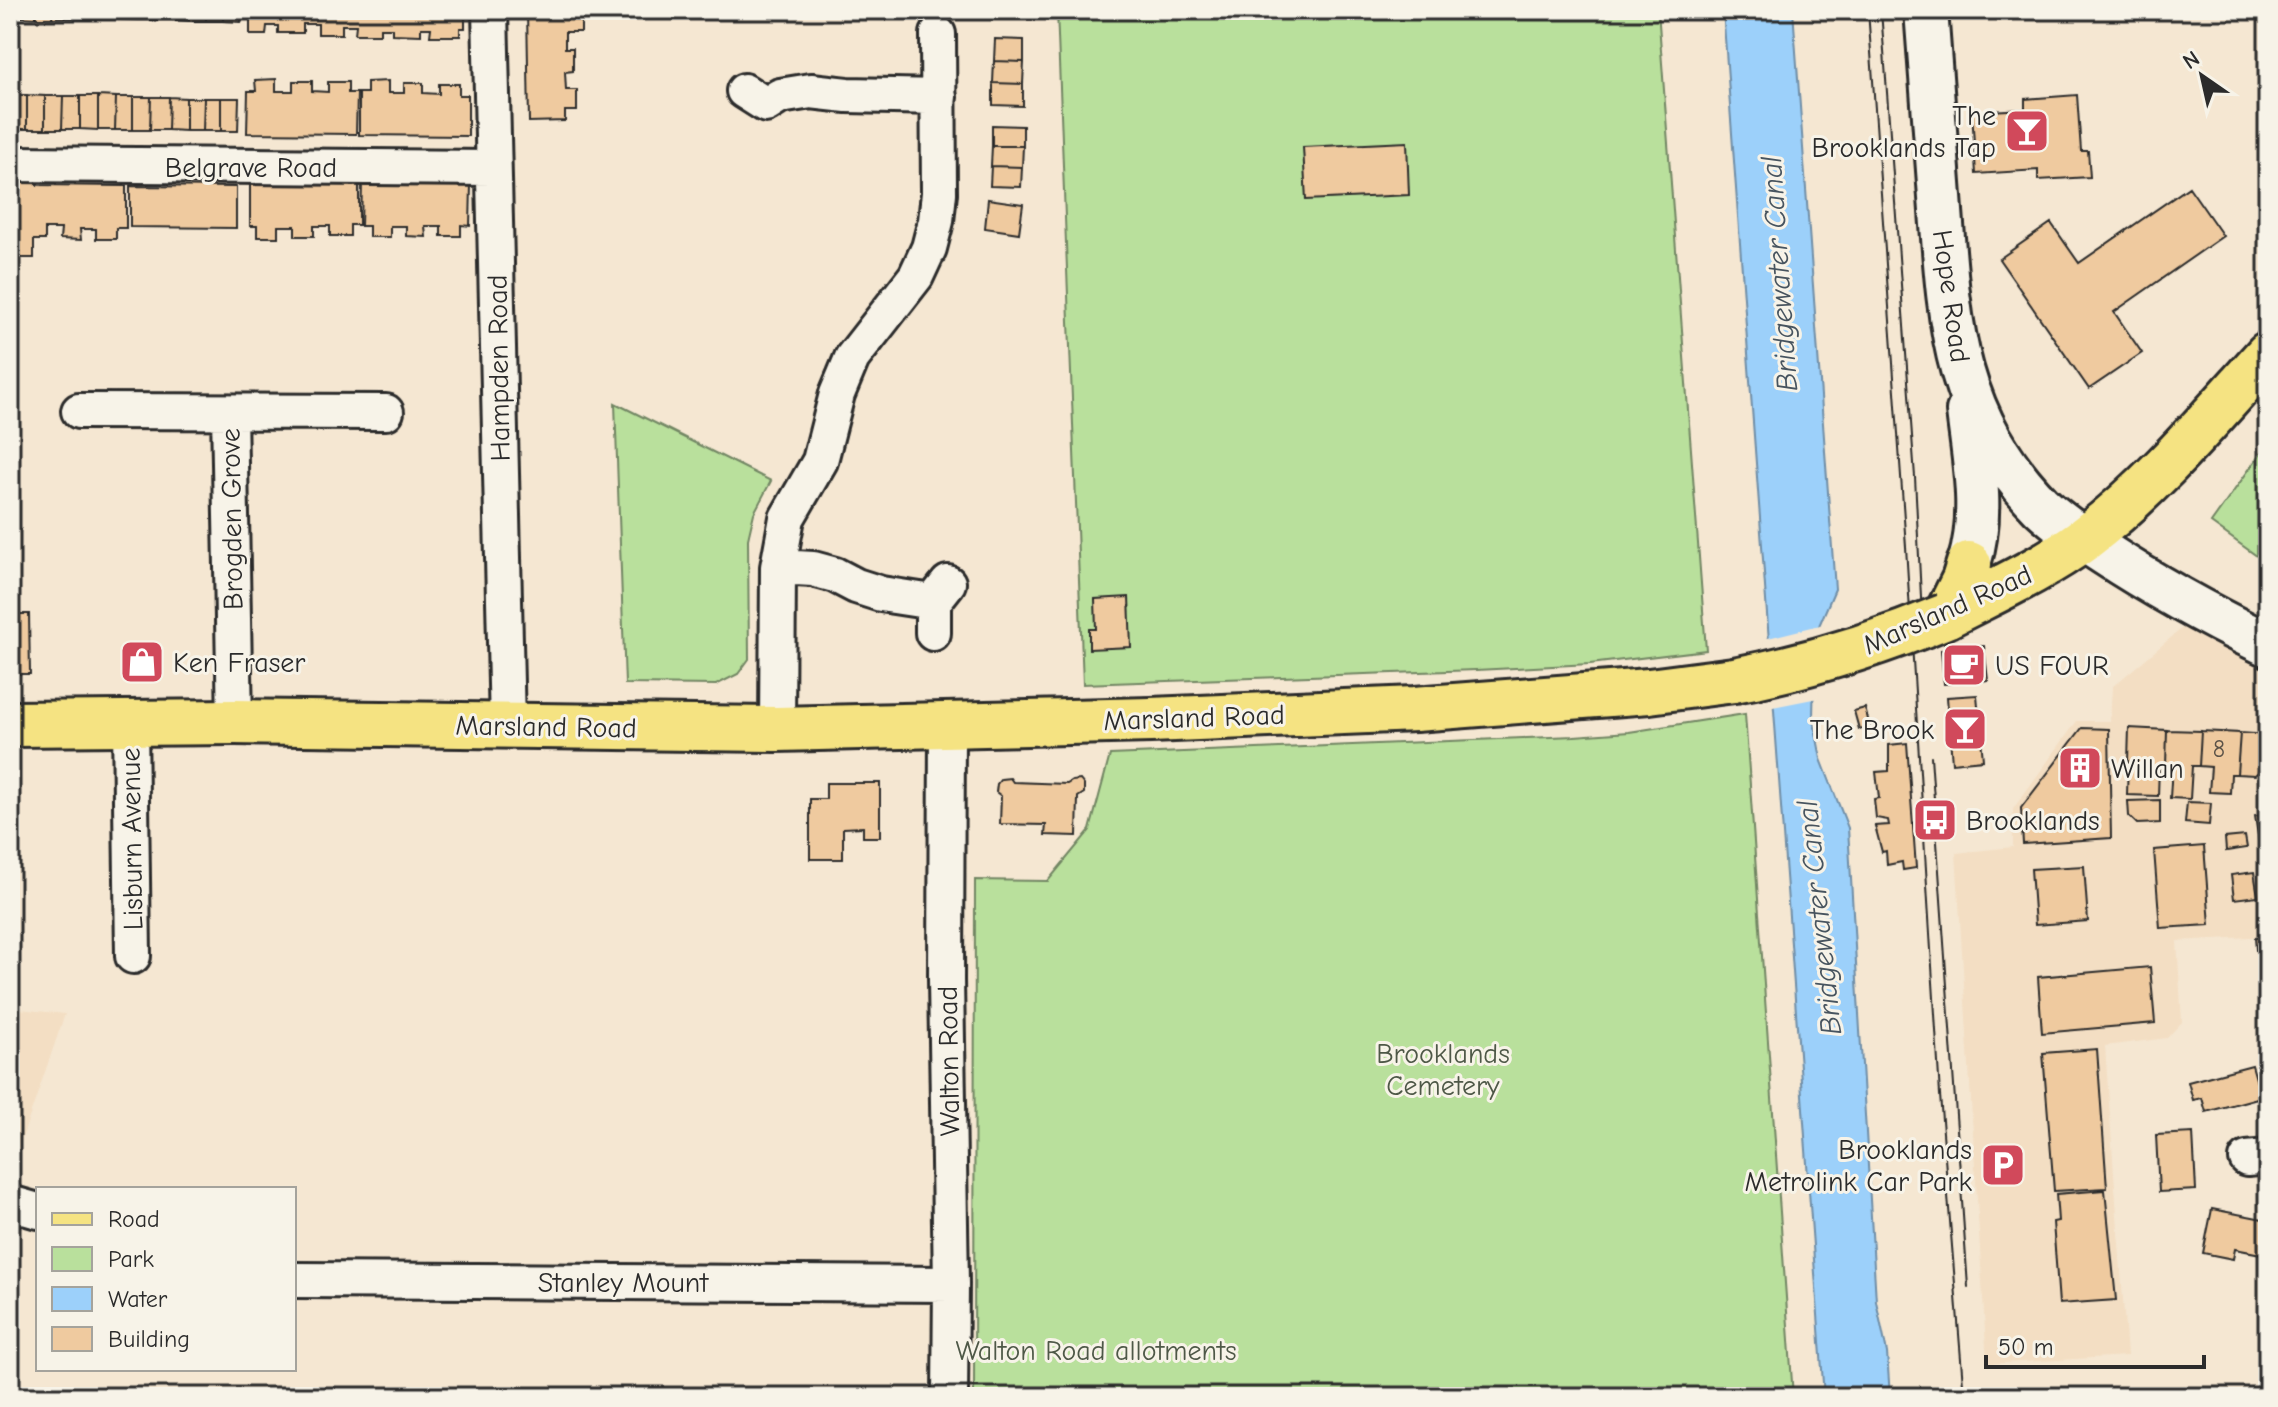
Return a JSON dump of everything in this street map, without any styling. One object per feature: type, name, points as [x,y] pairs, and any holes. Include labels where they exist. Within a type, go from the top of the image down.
[{"type":"main road","name":"Marsland Road","points":[[10,724],[235,722],[777,729],[947,725],[1415,709],[1649,691],[1734,680],[1837,657],[1888,640],[1946,616],[2020,578],[2083,539],[2128,502],[2268,354]]},
{"type":"main road","points":[[1946,616],[1969,564]]},
{"type":"street","name":"Hampden Road","points":[[490,10],[507,726]]},
{"type":"street","name":"Hope Road","points":[[1926,10],[1949,318],[1964,383],[1982,423],[2041,506],[2083,539],[2197,611],[2268,645]]},
{"type":"street","points":[[777,729],[778,567],[787,518],[795,499],[820,461],[837,394],[852,358],[862,341],[908,288],[929,248],[936,221],[939,193],[938,34]]},
{"type":"street","points":[[759,110],[780,96],[811,91],[939,97]]},
{"type":"street","name":"Belgrave Road","points":[[10,164],[492,168]]},
{"type":"street","points":[[1964,383],[1979,503],[1976,542],[1969,564]]},
{"type":"street","points":[[79,411],[386,412]]},
{"type":"street","name":"Brogden Grove","points":[[229,412],[235,722]]},
{"type":"street","points":[[778,567],[813,569],[881,594],[938,606]]},
{"type":"street","name":"Lisburn Avenue","points":[[130,722],[133,956]]},
{"type":"street","name":"Walton Road","points":[[947,725],[950,1397]]},
{"type":"street","points":[[10,1203],[36,1210]]},
{"type":"street","name":"Stanley Mount","points":[[296,1280],[951,1284]]},
{"type":"shaded area","points":[[2186,625],[2268,664],[2268,936],[2177,941],[2182,1022],[2167,1038],[2105,1046],[2127,1356],[1987,1364],[1956,853],[2013,847],[2013,809],[2077,721],[2110,721],[2112,687]]},
{"type":"shaded area","points":[[10,1008],[65,1014],[10,1173]]},
{"type":"green space","points":[[1057,10],[1658,10],[1706,650],[1590,664],[1083,684]]},
{"type":"green space","points":[[615,403],[771,481],[754,513],[748,539],[749,659],[738,674],[716,685],[625,684]]},
{"type":"green space","points":[[2268,443],[2268,564],[2211,523]]},
{"type":"green space","name":"Brooklands Cemetery","points":[[1745,714],[1793,1397],[974,1397],[975,880],[1048,881],[1090,830],[1110,755],[1574,736],[1629,732]]},
{"type":"water","name":"Bridgewater Canal","points":[[1723,10],[1793,10],[1835,589],[1815,635],[1813,717],[1821,759],[1848,828],[1876,1301],[1887,1353],[1890,1397],[1824,1397]]},
{"type":"pier","points":[[1824,624],[1819,636],[1818,698],[1768,708],[1764,639]]},
{"type":"building","points":[[19,10],[36,10],[36,18],[18,17]]},
{"type":"building","points":[[36,10],[53,10],[52,18],[36,18]]},
{"type":"building","points":[[53,10],[70,10],[70,18],[52,18]]},
{"type":"building","points":[[70,10],[87,10],[87,19],[70,18]]},
{"type":"building","points":[[87,10],[104,10],[104,19],[87,19]]},
{"type":"building","points":[[104,10],[121,10],[121,19],[104,19]]},
{"type":"building","points":[[121,10],[138,10],[138,20],[121,19]]},
{"type":"building","points":[[138,10],[155,10],[155,20],[138,20]]},
{"type":"building","points":[[155,10],[172,10],[172,20],[155,20]]},
{"type":"building","points":[[172,10],[189,10],[189,21],[172,20]]},
{"type":"building","points":[[189,10],[206,10],[206,21],[189,21]]},
{"type":"building","points":[[206,10],[223,10],[223,21],[206,21]]},
{"type":"building","points":[[223,10],[241,10],[241,22],[223,21]]},
{"type":"building","points":[[250,10],[465,10],[465,28],[460,28],[460,36],[430,36],[431,28],[421,28],[421,35],[392,34],[392,28],[380,28],[380,34],[355,34],[356,25],[342,25],[342,34],[318,34],[318,24],[303,24],[303,33],[278,33],[278,26],[267,26],[266,35],[250,35]]},
{"type":"building","points":[[527,10],[581,10],[581,32],[565,32],[565,48],[573,48],[573,71],[565,72],[566,90],[577,90],[577,111],[565,111],[565,121],[529,122]]},
{"type":"building","points":[[995,39],[1024,40],[1024,62],[994,61]]},
{"type":"building","points":[[994,61],[1024,62],[1023,84],[993,83]]},
{"type":"building","points":[[276,79],[276,91],[293,91],[293,81],[312,81],[312,91],[328,92],[328,82],[348,82],[348,93],[357,93],[356,134],[247,133],[248,91],[256,91],[255,80]]},
{"type":"building","points":[[388,81],[388,93],[404,93],[404,83],[423,83],[423,93],[439,94],[439,84],[459,84],[459,95],[468,95],[468,136],[359,135],[359,93],[367,93],[367,82]]},
{"type":"building","points":[[993,83],[1023,84],[1023,106],[993,105]]},
{"type":"building","points":[[10,95],[27,95],[27,129],[10,129]]},
{"type":"building","points":[[27,95],[45,96],[45,129],[27,129]]},
{"type":"building","name":"The Brooklands Tap","points":[[2077,95],[2081,151],[2088,151],[2090,177],[2038,180],[2038,170],[1976,174],[1972,112],[2025,109],[2025,99]]},
{"type":"building","points":[[45,96],[63,96],[62,129],[45,129]]},
{"type":"building","points":[[63,96],[80,96],[80,129],[62,129]]},
{"type":"building","points":[[80,96],[98,96],[98,130],[80,129]]},
{"type":"building","points":[[98,96],[116,97],[115,130],[98,130]]},
{"type":"building","points":[[116,97],[133,97],[133,130],[115,130]]},
{"type":"building","points":[[133,97],[151,97],[150,130],[133,130]]},
{"type":"building","points":[[151,97],[169,97],[168,130],[150,130]]},
{"type":"building","points":[[169,97],[186,98],[186,131],[168,130]]},
{"type":"building","points":[[186,98],[204,98],[203,131],[186,131]]},
{"type":"building","points":[[204,98],[221,98],[221,131],[203,131]]},
{"type":"building","points":[[221,98],[239,98],[238,131],[221,131]]},
{"type":"building","points":[[992,125],[1023,126],[1023,146],[992,146]]},
{"type":"building","points":[[1407,142],[1409,195],[1306,200],[1303,147]]},
{"type":"building","points":[[992,146],[1023,146],[1022,167],[991,166]]},
{"type":"building","points":[[991,166],[1022,167],[1021,187],[990,186]]},
{"type":"building","points":[[11,181],[37,181],[37,185],[126,186],[126,228],[116,228],[116,239],[96,239],[96,229],[80,229],[81,240],[60,239],[61,229],[45,229],[45,240],[34,240],[34,258],[10,258]]},
{"type":"building","points":[[250,183],[359,183],[359,225],[350,225],[350,236],[330,236],[330,226],[314,226],[314,236],[295,236],[295,226],[278,226],[278,237],[257,237],[257,226],[250,226]]},
{"type":"building","points":[[362,183],[471,184],[470,226],[461,225],[461,236],[441,236],[441,226],[425,226],[426,237],[406,236],[406,226],[390,226],[390,237],[369,237],[369,226],[361,226]]},
{"type":"building","points":[[130,186],[236,187],[236,228],[130,227]]},
{"type":"building","points":[[2189,187],[2223,236],[2114,312],[2142,353],[2089,389],[1999,259],[2051,223],[2079,263]]},
{"type":"building","points":[[988,199],[1023,204],[1019,233],[985,228]]},
{"type":"building","points":[[1129,597],[1131,647],[1089,649],[1089,629],[1096,629],[1095,599]]},
{"type":"building","points":[[10,610],[17,610],[16,614],[29,614],[30,674],[10,674]]},
{"type":"building","name":"US FOUR","points":[[1984,646],[1988,680],[1944,684],[1941,650]]},
{"type":"building","name":"The Brook","points":[[1977,695],[1983,760],[1952,763],[1947,697]]},
{"type":"building","points":[[1865,708],[1870,727],[1859,729],[1854,711]]},
{"type":"building","name":"Willan","points":[[2082,728],[2109,729],[2111,838],[2023,844],[2021,808]]},
{"type":"building","points":[[2129,728],[2167,730],[2166,766],[2159,766],[2158,796],[2127,795]]},
{"type":"building","points":[[2167,730],[2201,731],[2199,766],[2192,766],[2190,799],[2170,798],[2172,766],[2166,766]]},
{"type":"building","points":[[2201,731],[2240,733],[2237,774],[2231,774],[2230,793],[2209,792],[2211,767],[2199,766]]},
{"type":"building","points":[[2240,733],[2268,735],[2268,767],[2255,775],[2237,774]]},
{"type":"building","points":[[1907,743],[1916,868],[1903,870],[1902,862],[1887,865],[1886,851],[1882,852],[1875,826],[1889,825],[1888,820],[1876,818],[1874,799],[1879,798],[1876,772],[1889,771],[1889,745]]},
{"type":"building","points":[[1010,778],[1013,782],[1067,784],[1080,780],[1084,793],[1078,797],[1077,836],[1045,835],[1046,825],[1000,824],[1001,796],[996,792],[997,784],[1001,779]]},
{"type":"building","points":[[826,783],[880,783],[880,837],[863,837],[863,827],[843,828],[843,859],[810,859],[810,799],[826,799]]},
{"type":"building","points":[[2160,800],[2160,823],[2137,824],[2129,816],[2128,801]]},
{"type":"building","points":[[2187,802],[2211,803],[2209,825],[2185,823]]},
{"type":"building","points":[[2268,814],[2268,841],[2259,842],[2255,816]]},
{"type":"building","points":[[2245,836],[2247,848],[2226,851],[2225,838]]},
{"type":"building","points":[[2204,846],[2210,925],[2160,928],[2154,850]]},
{"type":"building","points":[[2268,853],[2268,875],[2266,875],[2262,854]]},
{"type":"building","points":[[2084,866],[2088,921],[2035,925],[2031,869]]},
{"type":"building","points":[[2254,872],[2258,896],[2234,899],[2231,875]]},
{"type":"building","points":[[2268,937],[2268,950],[2256,950],[2255,938]]},
{"type":"building","points":[[2150,967],[2155,1023],[2042,1033],[2038,977]]},
{"type":"building","points":[[2268,991],[2268,1009],[2262,1009],[2262,992]]},
{"type":"building","points":[[2097,1049],[2107,1188],[2054,1191],[2043,1053]]},
{"type":"building","points":[[2252,1065],[2261,1097],[2206,1112],[2202,1098],[2193,1100],[2188,1082]]},
{"type":"building","points":[[2193,1133],[2196,1190],[2159,1192],[2156,1135]]},
{"type":"building","points":[[2105,1190],[2116,1300],[2059,1304],[2053,1222],[2058,1221],[2056,1194]]},
{"type":"building","points":[[2212,1209],[2268,1220],[2261,1254],[2235,1249],[2233,1259],[2203,1253]]},
{"type":"tram line","points":[[1868,10],[1940,1095],[1964,1397]]},
{"type":"tram line","points":[[1881,10],[1915,477],[1923,637]]},
{"type":"tram line","points":[[1931,756],[1968,1287]]},
{"type":"place","name":"The Brooklands Tap","points":[[2027,131]]},
{"type":"place","name":"Ken Fraser","points":[[142,662]]},
{"type":"place","name":"US FOUR","points":[[1964,665]]},
{"type":"place","name":"The Brook","points":[[1965,729]]},
{"type":"place","name":"Willan","points":[[2080,768]]},
{"type":"place","name":"Brooklands","points":[[1935,820]]},
{"type":"place","name":"Brooklands Metrolink Car Park","points":[[2003,1165]]},
{"type":"park label","name":"Walton Road allotments","points":[[1096,1350]]}]
